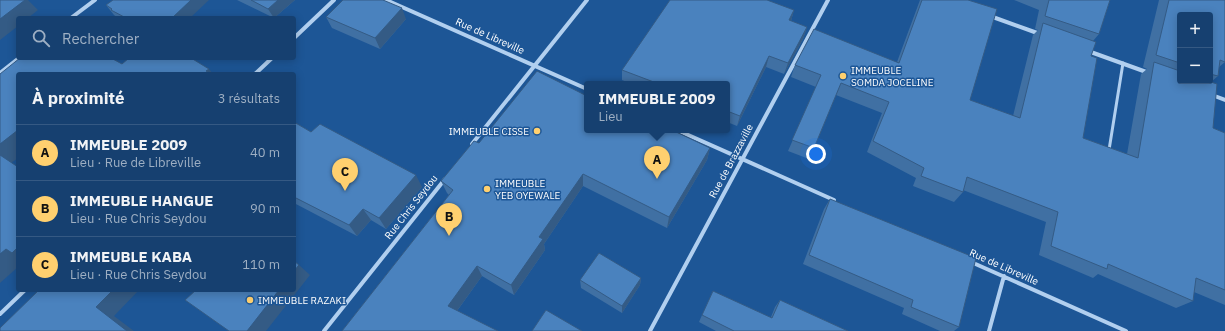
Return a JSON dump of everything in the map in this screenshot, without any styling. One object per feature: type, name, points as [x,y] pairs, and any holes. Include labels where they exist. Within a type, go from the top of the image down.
[{"type":"street","points":[[74,16],[95,0]]},
{"type":"street","points":[[296,36],[334,0]]},
{"type":"street","name":"Rue de Libreville","points":[[386,0],[584,88]]},
{"type":"street","points":[[471,146],[587,0]]},
{"type":"street","name":"Rue de Brazzaville","points":[[650,331],[828,0]]},
{"type":"street","points":[[982,13],[1041,34]]},
{"type":"street","points":[[1086,50],[1152,74]]},
{"type":"street","points":[[0,73],[16,60]]},
{"type":"street","points":[[257,72],[270,60]]},
{"type":"street","points":[[1210,94],[1225,100]]},
{"type":"street","points":[[684,133],[837,202]]},
{"type":"street","name":"Rue Chris Seydou","points":[[324,331],[447,177]]},
{"type":"street","name":"Rue de Libreville","points":[[967,260],[1126,331]]},
{"type":"street","points":[[989,331],[1004,276]]},
{"type":"street","points":[[0,314],[23,292]]},
{"type":"lane","points":[[1109,152],[1123,64]]},
{"type":"building","points":[[0,0],[25,0],[0,19]]},
{"type":"building","points":[[113,0],[191,0],[174,16],[122,16],[111,10],[112,9],[106,5]]},
{"type":"building","points":[[251,0],[278,0],[268,9]]},
{"type":"building","points":[[343,0],[383,0],[402,8],[375,38],[326,17]]},
{"type":"building","points":[[670,0],[767,0],[794,10],[789,20],[807,27],[788,63],[769,56],[740,116],[730,112],[730,81],[651,81],[622,70]]},
{"type":"building","points":[[922,0],[968,0],[997,9],[970,100],[1020,118],[1043,23],[1096,42],[1091,56],[1097,58],[1083,138],[1138,158],[1154,62],[1177,70],[1177,84],[1213,84],[1213,83],[1217,84],[1213,128],[1225,133],[1225,290],[1196,278],[1193,301],[1108,264],[1107,269],[1051,246],[1058,212],[967,177],[963,192],[921,176],[924,168],[873,141],[889,102],[841,83],[814,148],[792,140],[821,75],[795,65],[814,29],[899,63]]},
{"type":"building","points":[[1049,0],[1110,0],[1099,34],[1045,16]]},
{"type":"building","points":[[1169,0],[1225,0],[1225,62],[1220,60],[1218,76],[1213,75],[1213,12],[1177,12],[1177,62],[1156,55]]},
{"type":"building","points":[[18,60],[115,60],[122,64],[127,60],[194,60],[209,69],[206,71],[208,72],[16,72],[16,132],[0,144],[0,74]]},
{"type":"building","points":[[537,71],[584,94],[584,133],[678,133],[710,148],[669,217],[583,174],[539,237],[543,239],[511,285],[477,266],[448,306],[498,331],[342,331],[453,190],[441,181],[474,141],[479,143]]},
{"type":"building","points":[[296,123],[311,132],[320,124],[416,175],[379,218],[363,209],[349,225],[296,198]]},
{"type":"building","points":[[0,155],[16,166],[16,249],[12,253],[6,249],[0,254]]},
{"type":"building","points":[[830,199],[976,258],[959,327],[911,307],[913,300],[809,255]]},
{"type":"building","points":[[599,253],[641,278],[622,306],[580,280]]},
{"type":"building","points":[[713,291],[772,318],[780,300],[848,331],[734,331],[702,315]]},
{"type":"building","points":[[37,292],[111,292],[96,307],[127,331],[0,331],[0,328]]},
{"type":"building","name":"IMMEUBLE RAZAKI","points":[[194,292],[277,292],[247,331],[229,331],[185,300]]},
{"type":"building","points":[[546,310],[582,331],[532,331]]},
{"type":"place","name":"IMMEUBLE SOMDA JOCELINE","points":[[843,76]]},
{"type":"place","name":"IMMEUBLE CISSE","points":[[537,131]]},
{"type":"place","name":"IMMEUBLE 2009","points":[[657,179]]},
{"type":"place","name":"IMMEUBLE YEB OYEWALE","points":[[487,189]]},
{"type":"place","name":"IMMEUBLE KABA","points":[[345,191]]},
{"type":"place","name":"IMMEUBLE HANGUE","points":[[449,236]]},
{"type":"place","name":"IMMEUBLE RAZAKI","points":[[250,300]]}]
